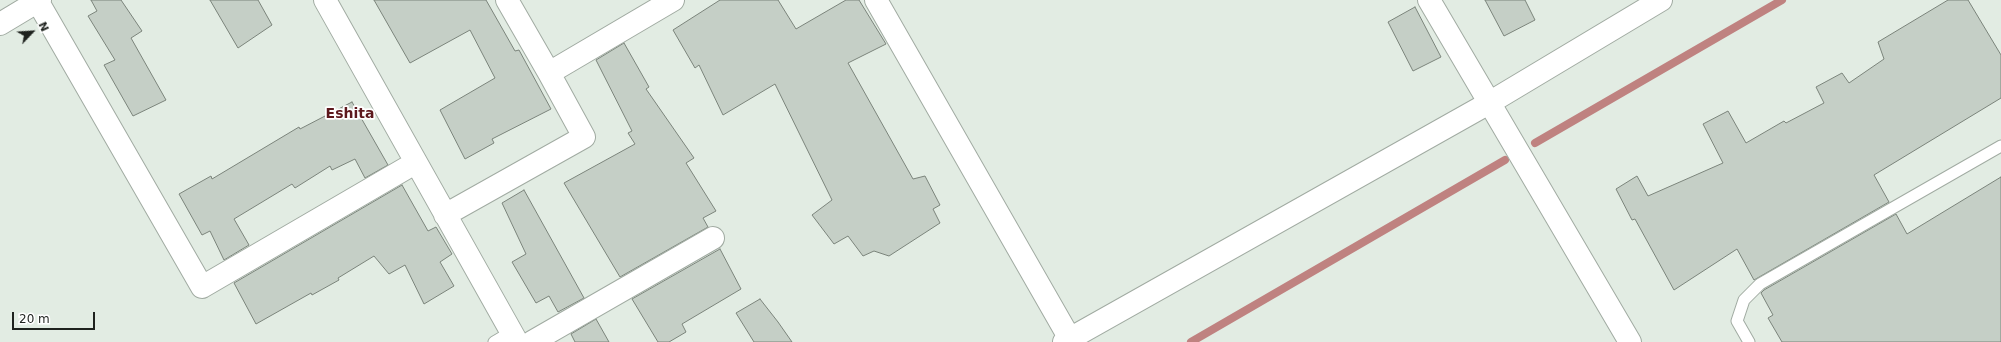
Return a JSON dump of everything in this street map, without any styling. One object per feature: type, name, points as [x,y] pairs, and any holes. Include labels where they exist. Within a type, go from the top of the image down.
[{"type":"street","points":[[325,0],[445,215],[507,339]]},
{"type":"street","points":[[445,215],[584,137],[507,0]]},
{"type":"street","points":[[549,73],[673,0]]},
{"type":"street","points":[[876,0],[1067,340],[1489,103],[1661,0]]},
{"type":"street","points":[[1429,0],[1630,342]]},
{"type":"street","points":[[0,24],[39,1],[202,287],[415,163]]},
{"type":"street","points":[[532,342],[713,238]]},
{"type":"lane","points":[[1749,342],[1737,321],[1744,300],[1760,284],[2001,146]]},
{"type":"building","points":[[91,0],[121,0],[142,31],[131,38],[166,100],[133,116],[104,65],[115,60],[88,16],[97,11]]},
{"type":"building","points":[[210,0],[258,0],[272,25],[238,48]]},
{"type":"building","points":[[374,0],[486,0],[515,51],[519,50],[551,109],[492,139],[494,143],[465,159],[440,110],[495,78],[470,30],[410,63]]},
{"type":"building","points":[[720,0],[778,0],[796,29],[846,0],[859,0],[886,44],[848,63],[913,179],[925,176],[940,205],[933,209],[940,223],[889,256],[874,251],[863,256],[848,236],[834,244],[812,215],[832,200],[775,84],[723,115],[699,65],[695,68],[673,30]]},
{"type":"building","points":[[1485,0],[1525,0],[1535,20],[1504,36]]},
{"type":"building","points":[[1948,0],[1968,0],[2001,55],[2001,98],[1874,175],[1889,202],[1754,280],[1737,249],[1674,290],[1635,219],[1632,220],[1616,189],[1637,176],[1648,196],[1723,163],[1703,124],[1728,111],[1746,143],[1784,121],[1786,123],[1824,103],[1816,87],[1842,73],[1849,83],[1884,59],[1878,42]]},
{"type":"building","points":[[1415,7],[1441,57],[1413,71],[1388,22]]},
{"type":"building","points":[[624,43],[649,87],[646,89],[694,158],[686,163],[716,211],[703,218],[708,227],[620,277],[564,183],[635,144],[628,133],[632,131],[596,60]]},
{"type":"building","points":[[352,102],[388,165],[365,178],[355,159],[332,170],[330,166],[295,188],[292,184],[234,219],[249,245],[224,260],[210,231],[202,235],[179,194],[211,176],[212,179],[299,127],[300,129]]},
{"type":"building","points":[[2001,177],[2001,342],[1782,342],[1768,318],[1773,315],[1761,293],[1764,290],[1896,214],[1907,234]]},
{"type":"building","points":[[402,185],[428,231],[436,227],[452,254],[440,262],[454,286],[424,304],[405,265],[389,274],[374,256],[338,278],[339,280],[312,295],[311,293],[256,324],[234,283]]},
{"type":"building","points":[[524,190],[584,298],[558,312],[549,296],[536,303],[512,262],[526,254],[502,203]]},
{"type":"building","points":[[720,249],[741,289],[682,324],[686,332],[669,342],[658,342],[632,299]]},
{"type":"building","points":[[760,299],[792,342],[754,342],[736,313]]},
{"type":"building","points":[[596,319],[609,342],[575,342],[571,334]]},
{"type":"waterway","points":[[1535,143],[1782,0]]},
{"type":"waterway","points":[[1191,342],[1505,160]]},
{"type":"district","name":"Eshita","points":[[350,114]]}]
